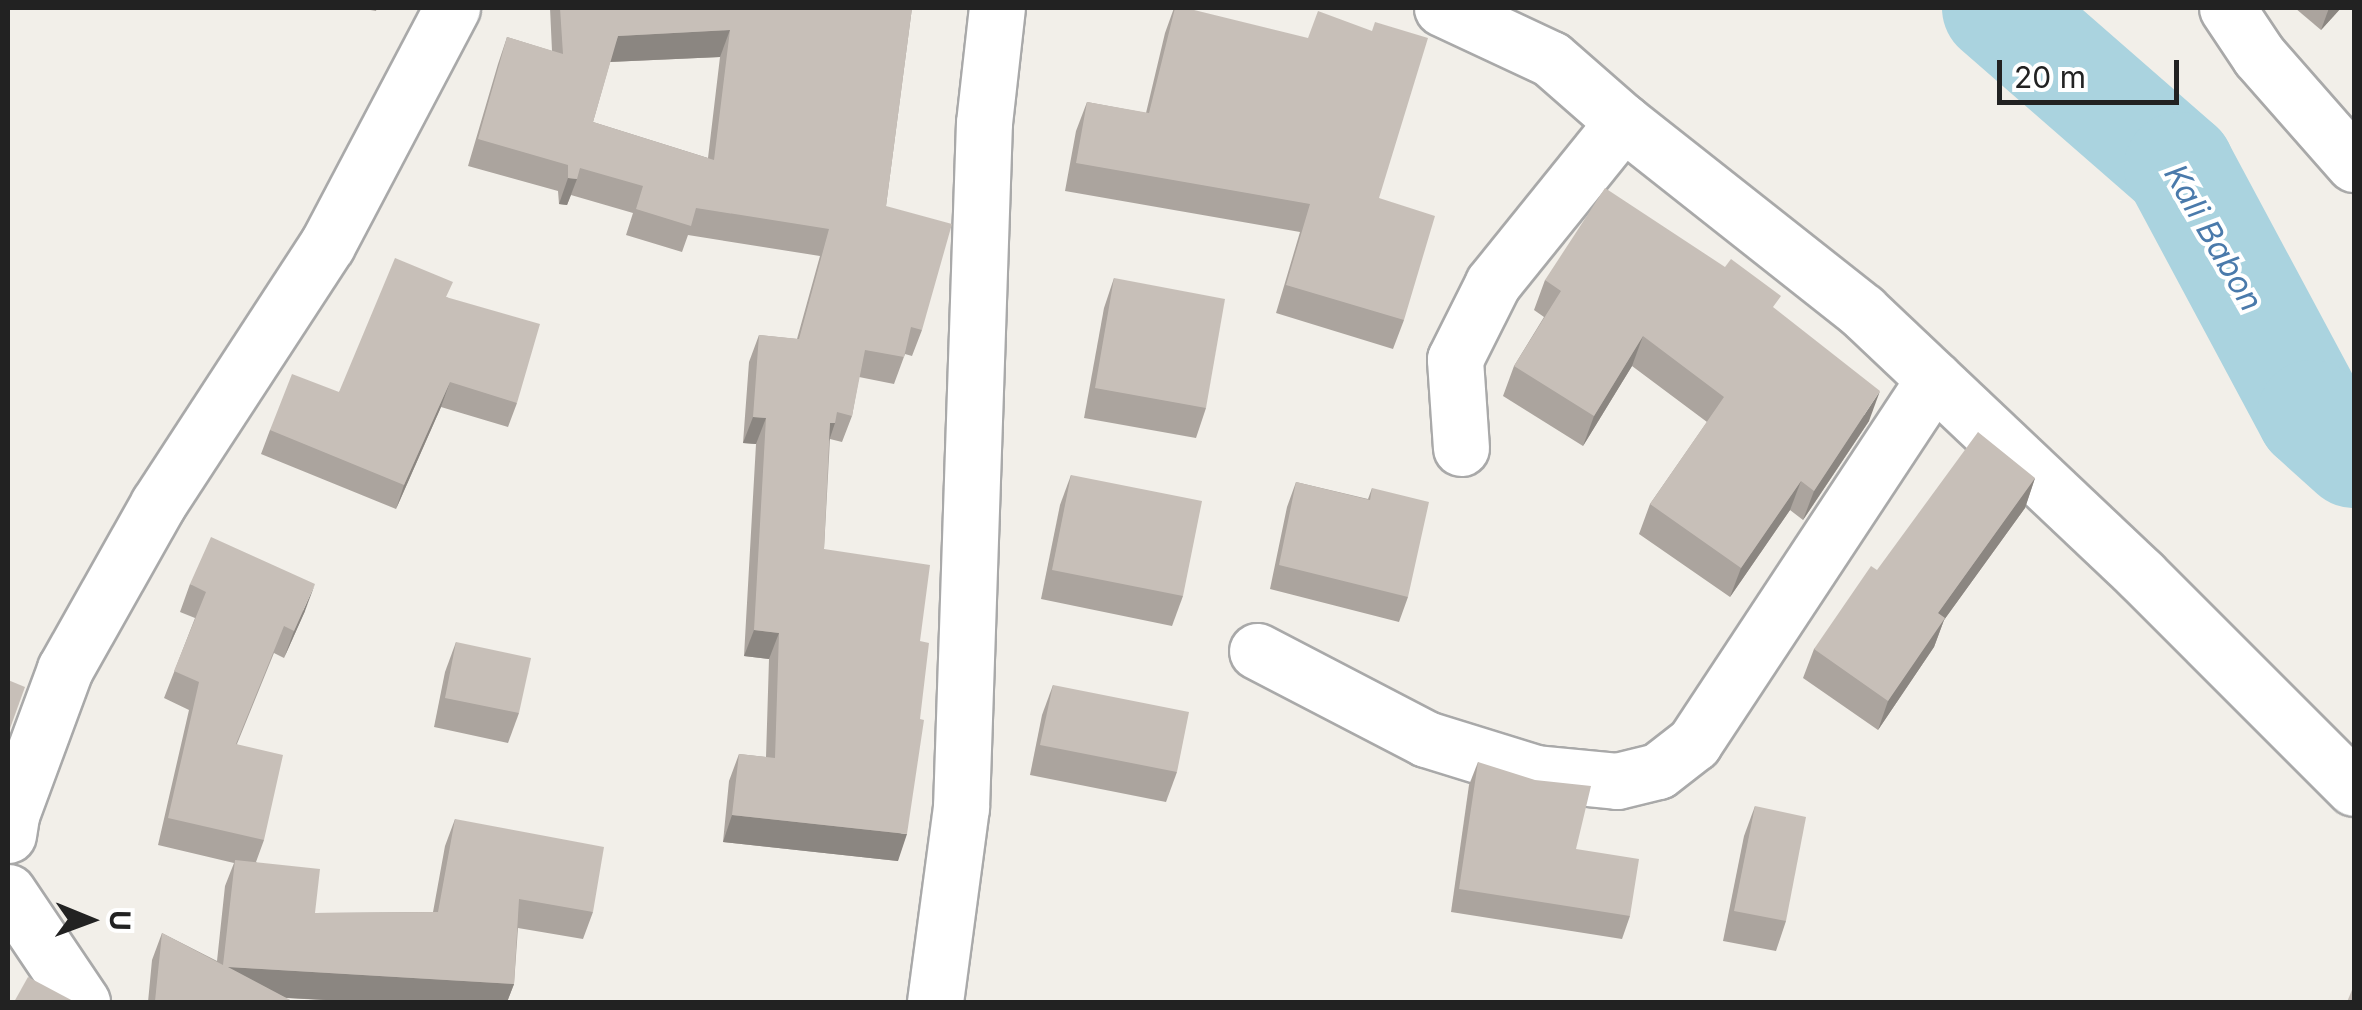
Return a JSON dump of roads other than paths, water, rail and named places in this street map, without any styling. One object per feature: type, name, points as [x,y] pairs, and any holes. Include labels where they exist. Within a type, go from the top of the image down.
[{"type":"street","points":[[8,835],[11,815],[65,669],[158,504],[327,245],[452,8]]},
{"type":"street","points":[[936,1002],[961,808],[984,123],[997,8]]},
{"type":"street","points":[[1442,8],[1551,59],[1623,122],[1862,311],[2354,788]]},
{"type":"street","points":[[2227,8],[2259,56],[2354,164]]},
{"type":"street","points":[[1460,448],[1455,359],[1493,282],[1623,122]]},
{"type":"street","points":[[1256,651],[1426,738],[1536,773],[1617,781],[1658,771],[1694,743],[1934,379]]},
{"type":"street","points":[[8,894],[82,1002]]},
{"type":"waterway","name":"Kali Babon","points":[[1997,8],[2179,167],[2312,415],[2354,453]]}]
